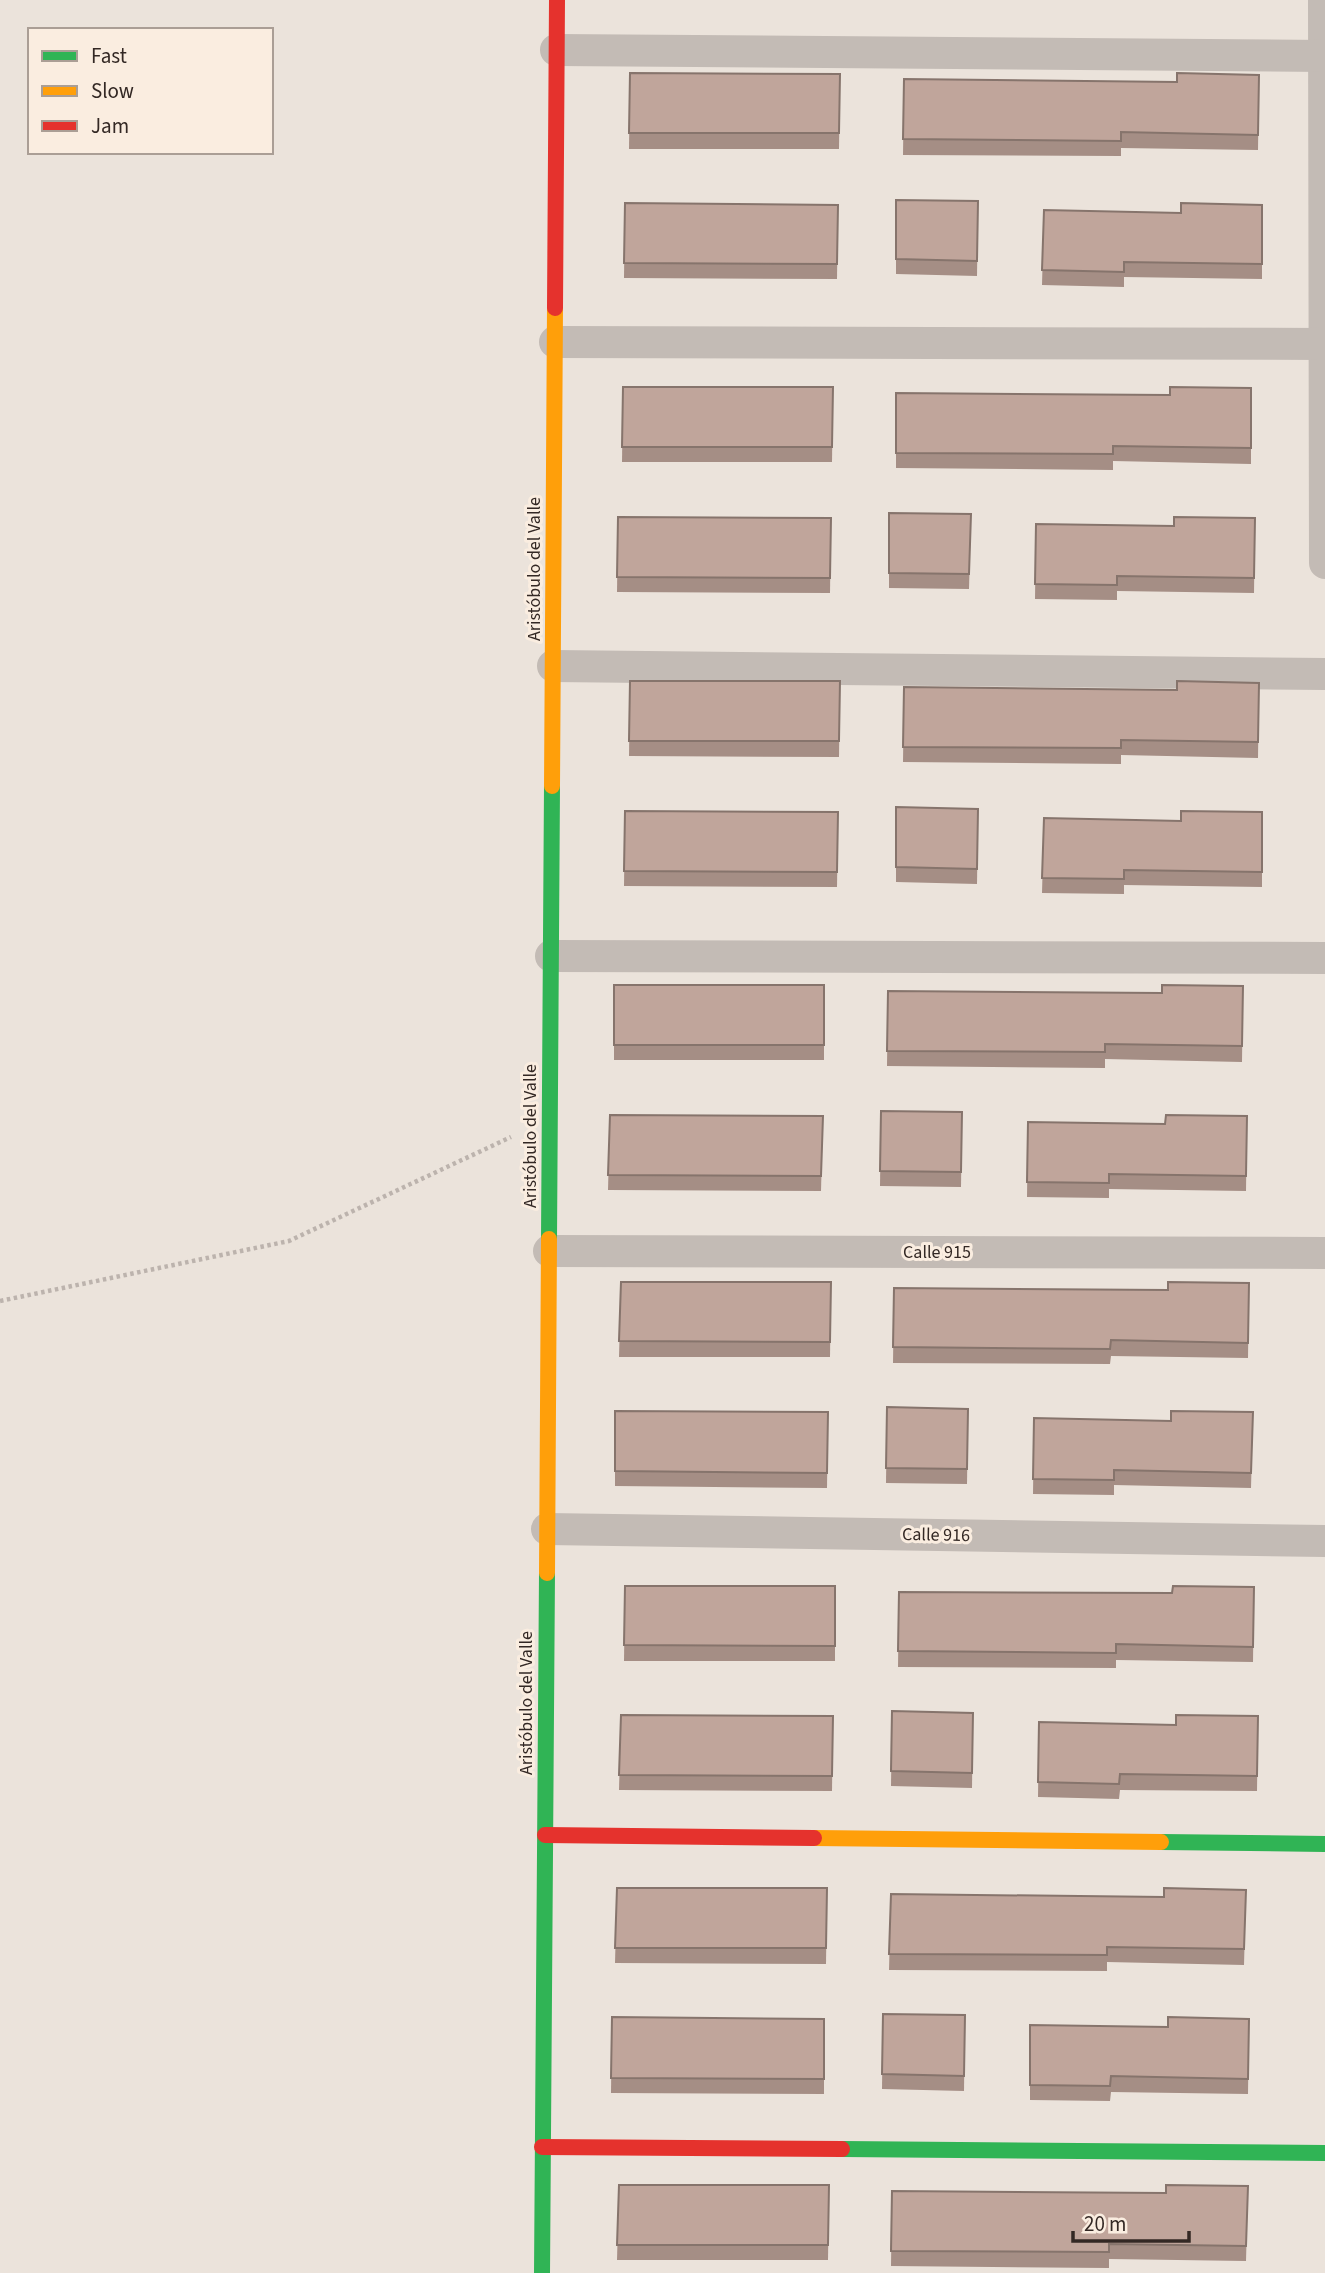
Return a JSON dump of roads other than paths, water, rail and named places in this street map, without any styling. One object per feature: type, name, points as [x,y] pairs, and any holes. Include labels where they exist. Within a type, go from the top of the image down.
[{"type":"street","name":"Aristóbulo del Valle","points":[[542,2273],[557,0]]},
{"type":"street","points":[[1324,0],[1325,563]]},
{"type":"street","points":[[556,50],[1324,56]]},
{"type":"street","points":[[555,342],[1325,344]]},
{"type":"street","points":[[553,666],[1325,674]]},
{"type":"street","points":[[551,956],[1325,958]]},
{"type":"street","name":"Calle 915","points":[[549,1251],[1325,1252]]},
{"type":"street","name":"Calle 916","points":[[547,1529],[1325,1541]]},
{"type":"street","points":[[545,1835],[1325,1844]]},
{"type":"street","points":[[542,2147],[1325,2153]]}]
